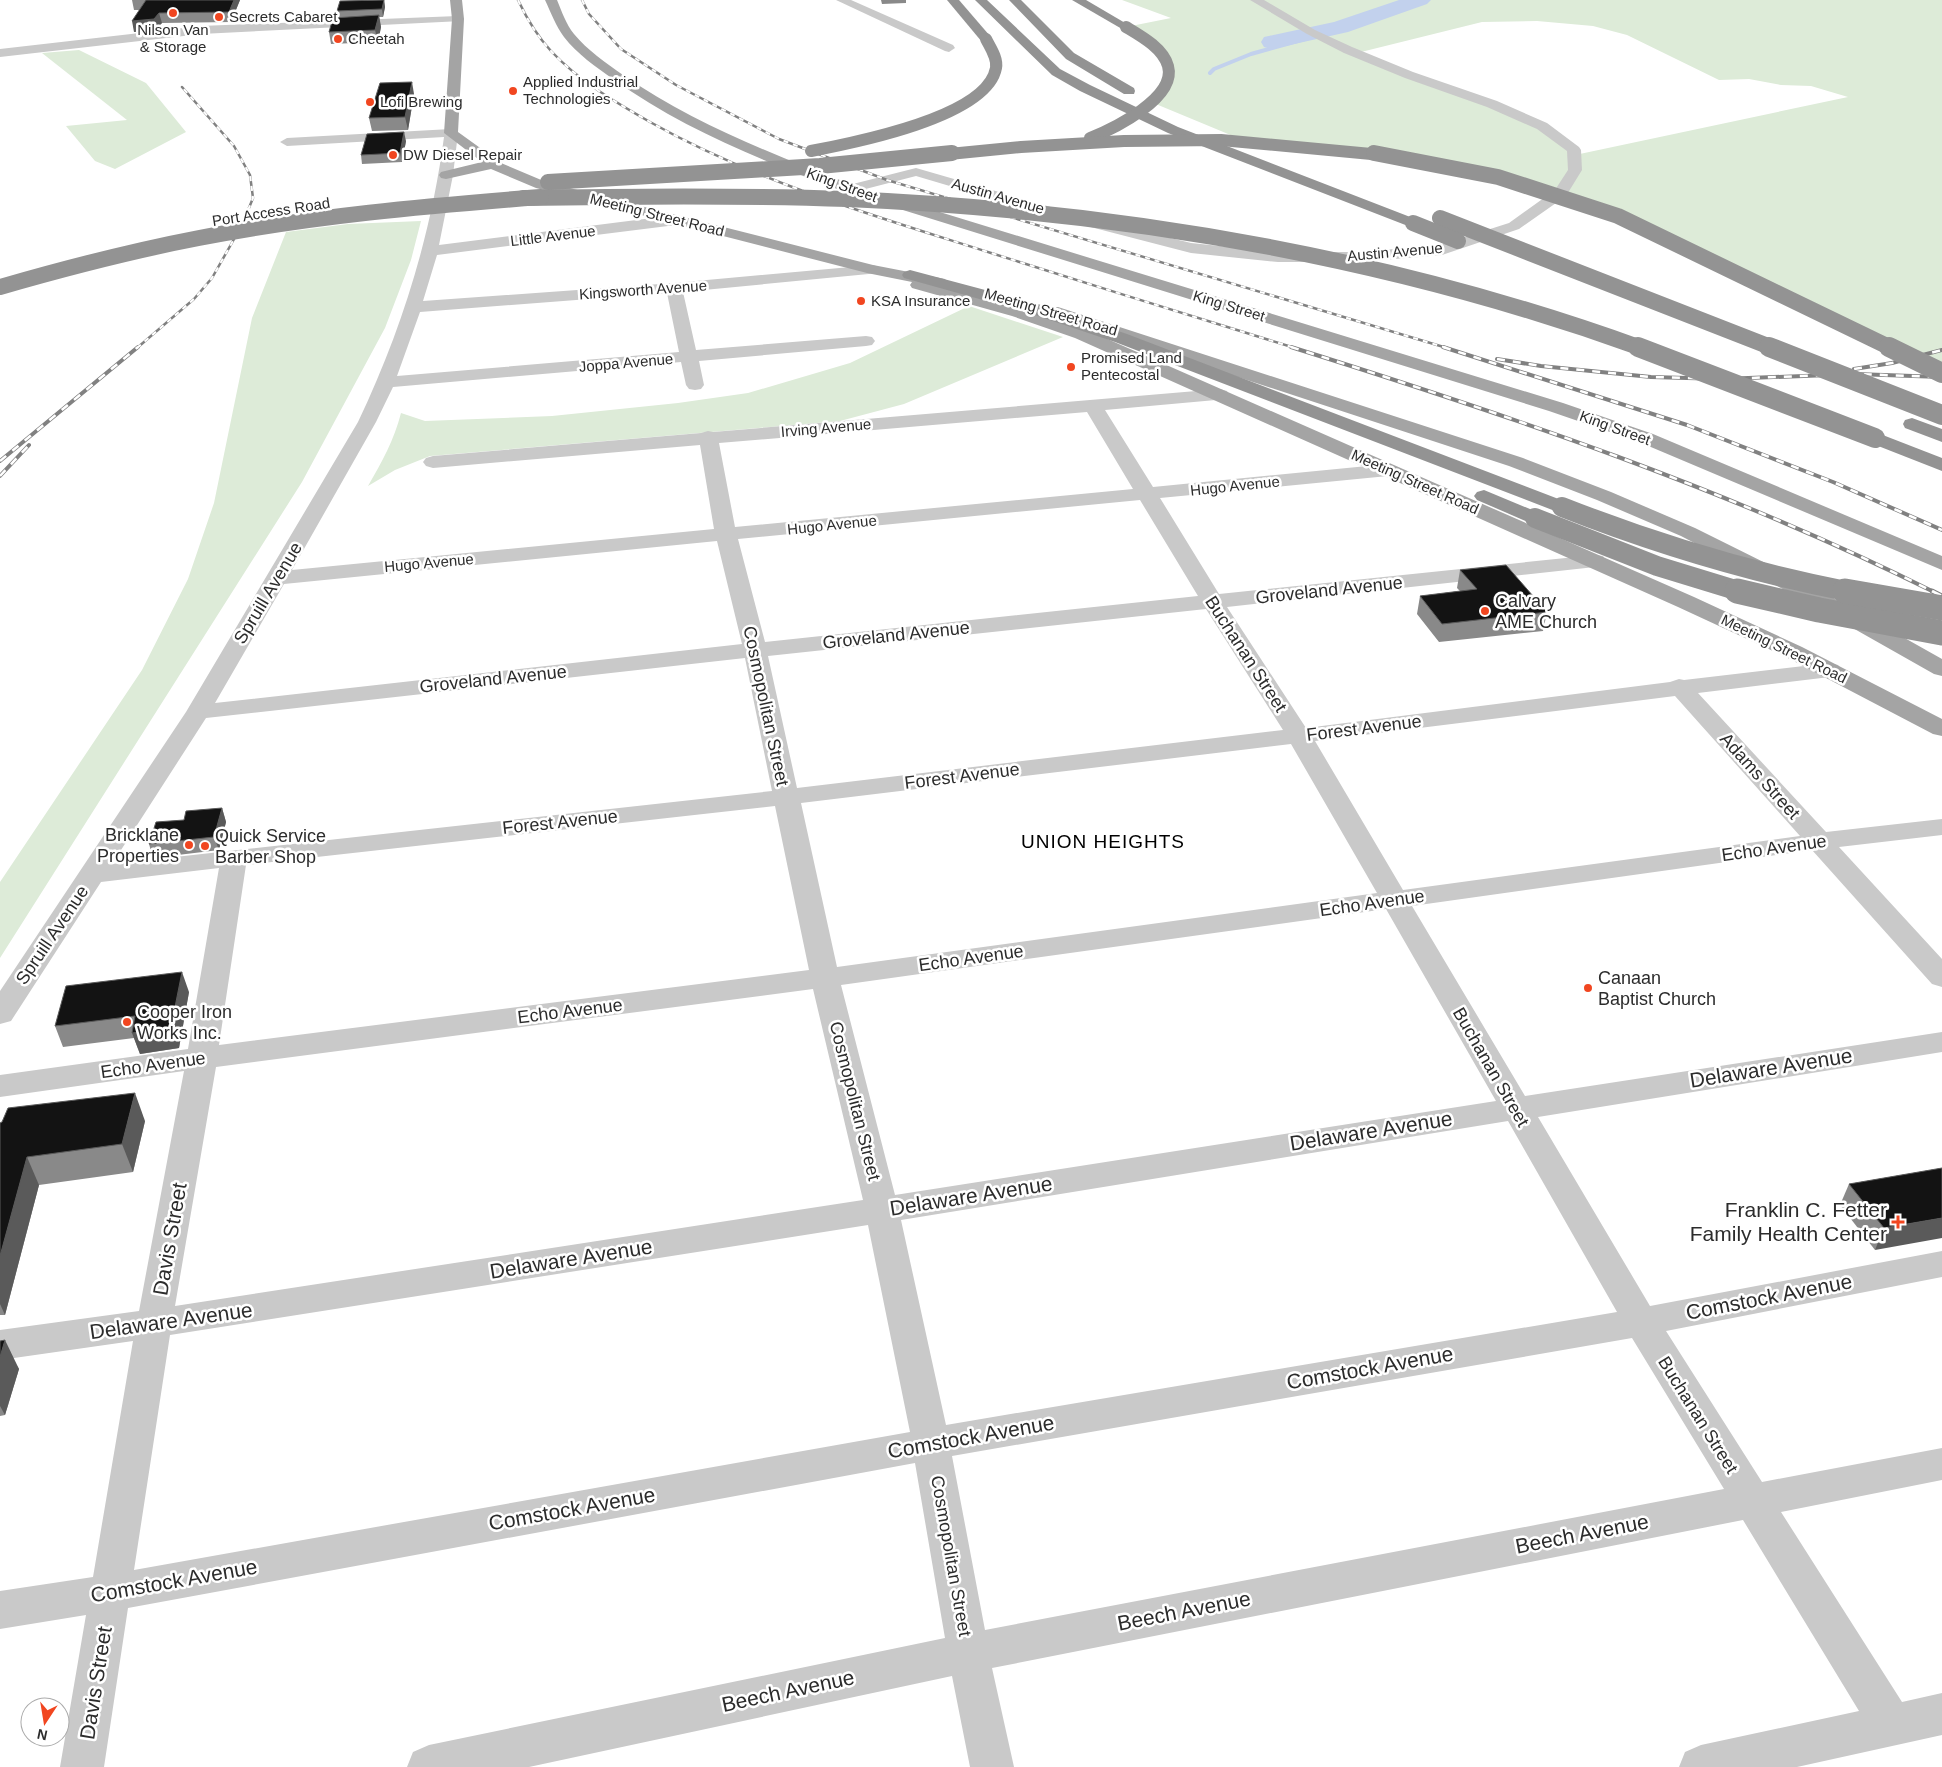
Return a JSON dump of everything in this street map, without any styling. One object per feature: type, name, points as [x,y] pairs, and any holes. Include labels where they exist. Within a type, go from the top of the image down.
[{"type":"highway","points":[[548,182],[799,153],[858,142],[900,130],[956,108],[976,96],[986,87],[993,78],[996,68],[994,54],[986,40],[953,0]]},
{"type":"highway","points":[[981,0],[1056,72],[1085,88],[1173,130],[1598,297]]},
{"type":"highway","points":[[1016,0],[1070,56],[1163,109]]},
{"type":"highway","points":[[971,166],[1058,148],[1088,139],[1130,118],[1159,96],[1166,87],[1170,76],[1168,66],[1164,56],[1149,41],[1078,0]]},
{"type":"highway","points":[[1208,127],[1297,161]]},
{"type":"highway","points":[[548,182],[820,166],[1021,147],[1124,141],[1221,140],[1371,153],[1432,162],[1498,177],[1618,216],[1942,373]]},
{"type":"highway","points":[[523,198],[872,176],[952,168]]},
{"type":"highway","name":"Port Access Road","points":[[167,229],[259,212],[318,204],[548,182]]},
{"type":"highway","points":[[523,198],[740,197],[913,203],[1074,217],[1209,236],[1388,272],[1546,316],[1676,360],[1942,465]]},
{"type":"highway","name":"Port Access Road","points":[[0,287],[132,252],[281,224],[386,210],[523,198]]},
{"type":"highway","points":[[1436,216],[1942,415]]},
{"type":"highway","points":[[910,275],[1032,308],[1121,338],[1626,533],[1719,562],[1868,596],[1942,608]]},
{"type":"highway","points":[[980,301],[1085,332],[1238,390],[1535,518],[1657,566],[1744,593],[1800,606],[1942,633]]},
{"type":"highway","points":[[1894,416],[1942,436]]},
{"type":"main road","points":[[451,134],[458,19],[456,0]]},
{"type":"main road","name":"King Street","points":[[551,0],[564,28],[589,56],[639,94],[698,126],[768,157],[850,189],[1556,407],[1646,438],[1942,564]]},
{"type":"main road","name":"Meeting Street Road","points":[[451,134],[494,164],[541,185],[873,270],[910,275],[1020,301],[1101,325],[1560,478],[1688,532],[1806,592],[1942,669]]},
{"type":"main road","points":[[446,175],[494,164]]},
{"type":"main road","name":"Meeting Street Road","points":[[873,270],[895,279],[980,301],[1068,329],[1686,602],[1830,670],[1942,729]]},
{"type":"street","points":[[842,0],[949,48]]},
{"type":"street","name":"Austin Avenue","points":[[850,189],[916,172],[1080,220],[1191,248],[1278,257],[1360,257],[1442,250],[1514,226],[1561,193],[1575,170],[1574,150],[1542,126],[1492,104],[1400,71],[1314,34],[1256,0]]},
{"type":"street","points":[[0,53],[201,30],[458,19]]},
{"type":"street","points":[[287,142],[451,134]]},
{"type":"street","name":"Spruill Avenue","points":[[0,1014],[198,712],[367,422],[386,382],[413,307],[430,251],[446,175],[451,134]]},
{"type":"street","name":"Little Avenue","points":[[430,251],[676,220]]},
{"type":"street","name":"Kingsworth Avenue","points":[[413,307],[674,288],[873,270]]},
{"type":"street","points":[[674,288],[695,385]]},
{"type":"street","name":"Joppa Avenue","points":[[386,382],[866,341]]},
{"type":"street","name":"Irving Avenue","points":[[433,462],[708,437],[1220,395]]},
{"type":"street","name":"Buchanan Street","points":[[1092,406],[1213,602],[1299,736],[1641,1322],[1892,1725]]},
{"type":"street","name":"Cosmopolitan Street","points":[[708,437],[726,535],[755,650],[825,978],[882,1211],[931,1444],[968,1653],[992,1767]]},
{"type":"street","name":"Hugo Avenue","points":[[275,578],[1147,495],[1388,470]]},
{"type":"street","name":"Groveland Avenue","points":[[198,712],[755,650],[1595,561]]},
{"type":"street","name":"Forest Avenue","points":[[93,874],[1299,736],[1679,686],[1830,670]]},
{"type":"street","name":"Adams Street","points":[[1679,686],[1942,977]]},
{"type":"street","name":"Echo Avenue","points":[[0,1086],[202,1058],[825,978],[1942,827]]},
{"type":"street","name":"Davis Street","points":[[82,1767],[154,1324],[202,1058],[234,858]]},
{"type":"street","name":"Delaware Avenue","points":[[0,1345],[154,1324],[882,1211],[1515,1108],[1942,1042]]},
{"type":"street","name":"Comstock Avenue","points":[[0,1610],[111,1593],[931,1444],[1641,1322],[1942,1264]]},
{"type":"street","name":"Beech Avenue","points":[[429,1767],[968,1653],[1942,1464]]},
{"type":"street","points":[[1701,1767],[1942,1714]]},
{"type":"green space","points":[[1122,0],[1942,0],[1942,371],[1637,225],[1466,170],[1245,141],[1151,102],[1168,66],[1126,27],[1171,18]],"holes":[[[1537,21],[1593,26],[1627,35],[1719,80],[1749,79],[1781,85],[1811,86],[1848,97],[1575,155],[1542,126],[1357,53],[1482,22]]]},
{"type":"green space","points":[[79,50],[146,83],[186,132],[115,169],[95,161],[66,126],[127,120],[42,53]]},
{"type":"green space","points":[[421,221],[411,260],[385,328],[302,482],[0,958],[0,882],[142,670],[188,579],[214,503],[252,318],[286,232],[348,224]]},
{"type":"green space","points":[[969,306],[1063,337],[904,404],[840,421],[430,456],[395,470],[368,486],[387,451],[401,413],[425,421],[552,416],[678,403],[748,393],[850,363]]},
{"type":"building","name":"Nilson Van & Storage","points":[[146,0],[234,0],[229,12],[159,13],[154,19],[132,21]]},
{"type":"building","points":[[384,0],[382,9],[337,11],[340,1]]},
{"type":"building","points":[[379,15],[375,30],[329,32],[333,18]]},
{"type":"building","points":[[412,82],[405,117],[369,118],[380,83]]},
{"type":"building","points":[[404,132],[400,153],[361,155],[367,134]]},
{"type":"building","points":[[1506,565],[1547,612],[1442,624],[1420,596],[1477,589],[1460,570]]},
{"type":"building","points":[[222,808],[214,837],[149,844],[156,822],[184,820],[186,811]]},
{"type":"building","points":[[182,972],[171,1027],[132,1033],[135,1016],[55,1026],[66,986]]},
{"type":"building","points":[[135,1093],[122,1144],[27,1157],[0,1256],[0,1123],[8,1108]]},
{"type":"building","points":[[1942,1168],[1942,1218],[1884,1228],[1849,1184]]},
{"type":"building","points":[[5,1340],[0,1357],[0,1341]]},
{"type":"waterway","points":[[1272,42],[1340,27],[1420,0]]},
{"type":"waterway","points":[[1210,73],[1214,69],[1251,54],[1327,33],[1427,0]]},
{"type":"railway","points":[[518,0],[533,27],[546,45],[573,72],[611,99],[650,122],[732,163],[860,211],[1295,348]]},
{"type":"railway","points":[[582,0],[589,14],[621,49],[676,85],[779,139],[887,180],[1447,348]]},
{"type":"railway","points":[[137,348],[194,299],[212,278],[242,225],[253,198],[250,175],[234,146],[182,87]]},
{"type":"railway","points":[[0,461],[138,347]]},
{"type":"railway","points":[[1291,347],[1537,428],[1698,487],[1778,520],[1934,592]]},
{"type":"railway","points":[[1443,347],[1687,425],[1833,482],[1942,530]]},
{"type":"railway","points":[[1854,369],[1892,363],[1942,350]]},
{"type":"railway","points":[[1497,359],[1541,366],[1651,377],[1723,379],[1855,374],[1942,377]]},
{"type":"railway","points":[[0,476],[29,445]]},
{"type":"railway","points":[[1934,592],[1942,596]]},
{"type":"place","name":"Nilson Van & Storage","points":[[173,13]]},
{"type":"place","name":"Secrets Cabaret","points":[[219,17]]},
{"type":"place","name":"Cheetah","points":[[338,39]]},
{"type":"place","name":"Applied Industrial Technologies","points":[[513,91]]},
{"type":"place","name":"Lofi Brewing","points":[[370,102]]},
{"type":"place","name":"DW Diesel Repair","points":[[393,155]]},
{"type":"place","name":"KSA Insurance","points":[[861,301]]},
{"type":"place","name":"Promised Land Pentecostal","points":[[1071,367]]},
{"type":"place","name":"Calvary AME Church","points":[[1485,611]]},
{"type":"place","name":"Bricklane Properties","points":[[189,845]]},
{"type":"place","name":"Quick Service Barber Shop","points":[[205,846]]},
{"type":"place","name":"Canaan Baptist Church","points":[[1588,988]]},
{"type":"place","name":"Cooper Iron Works Inc.","points":[[127,1022]]},
{"type":"place","name":"Franklin C. Fetter Family Health Center","points":[[1898,1222]]},
{"type":"district","name":"UNION HEIGHTS","points":[[1103,841]]}]
